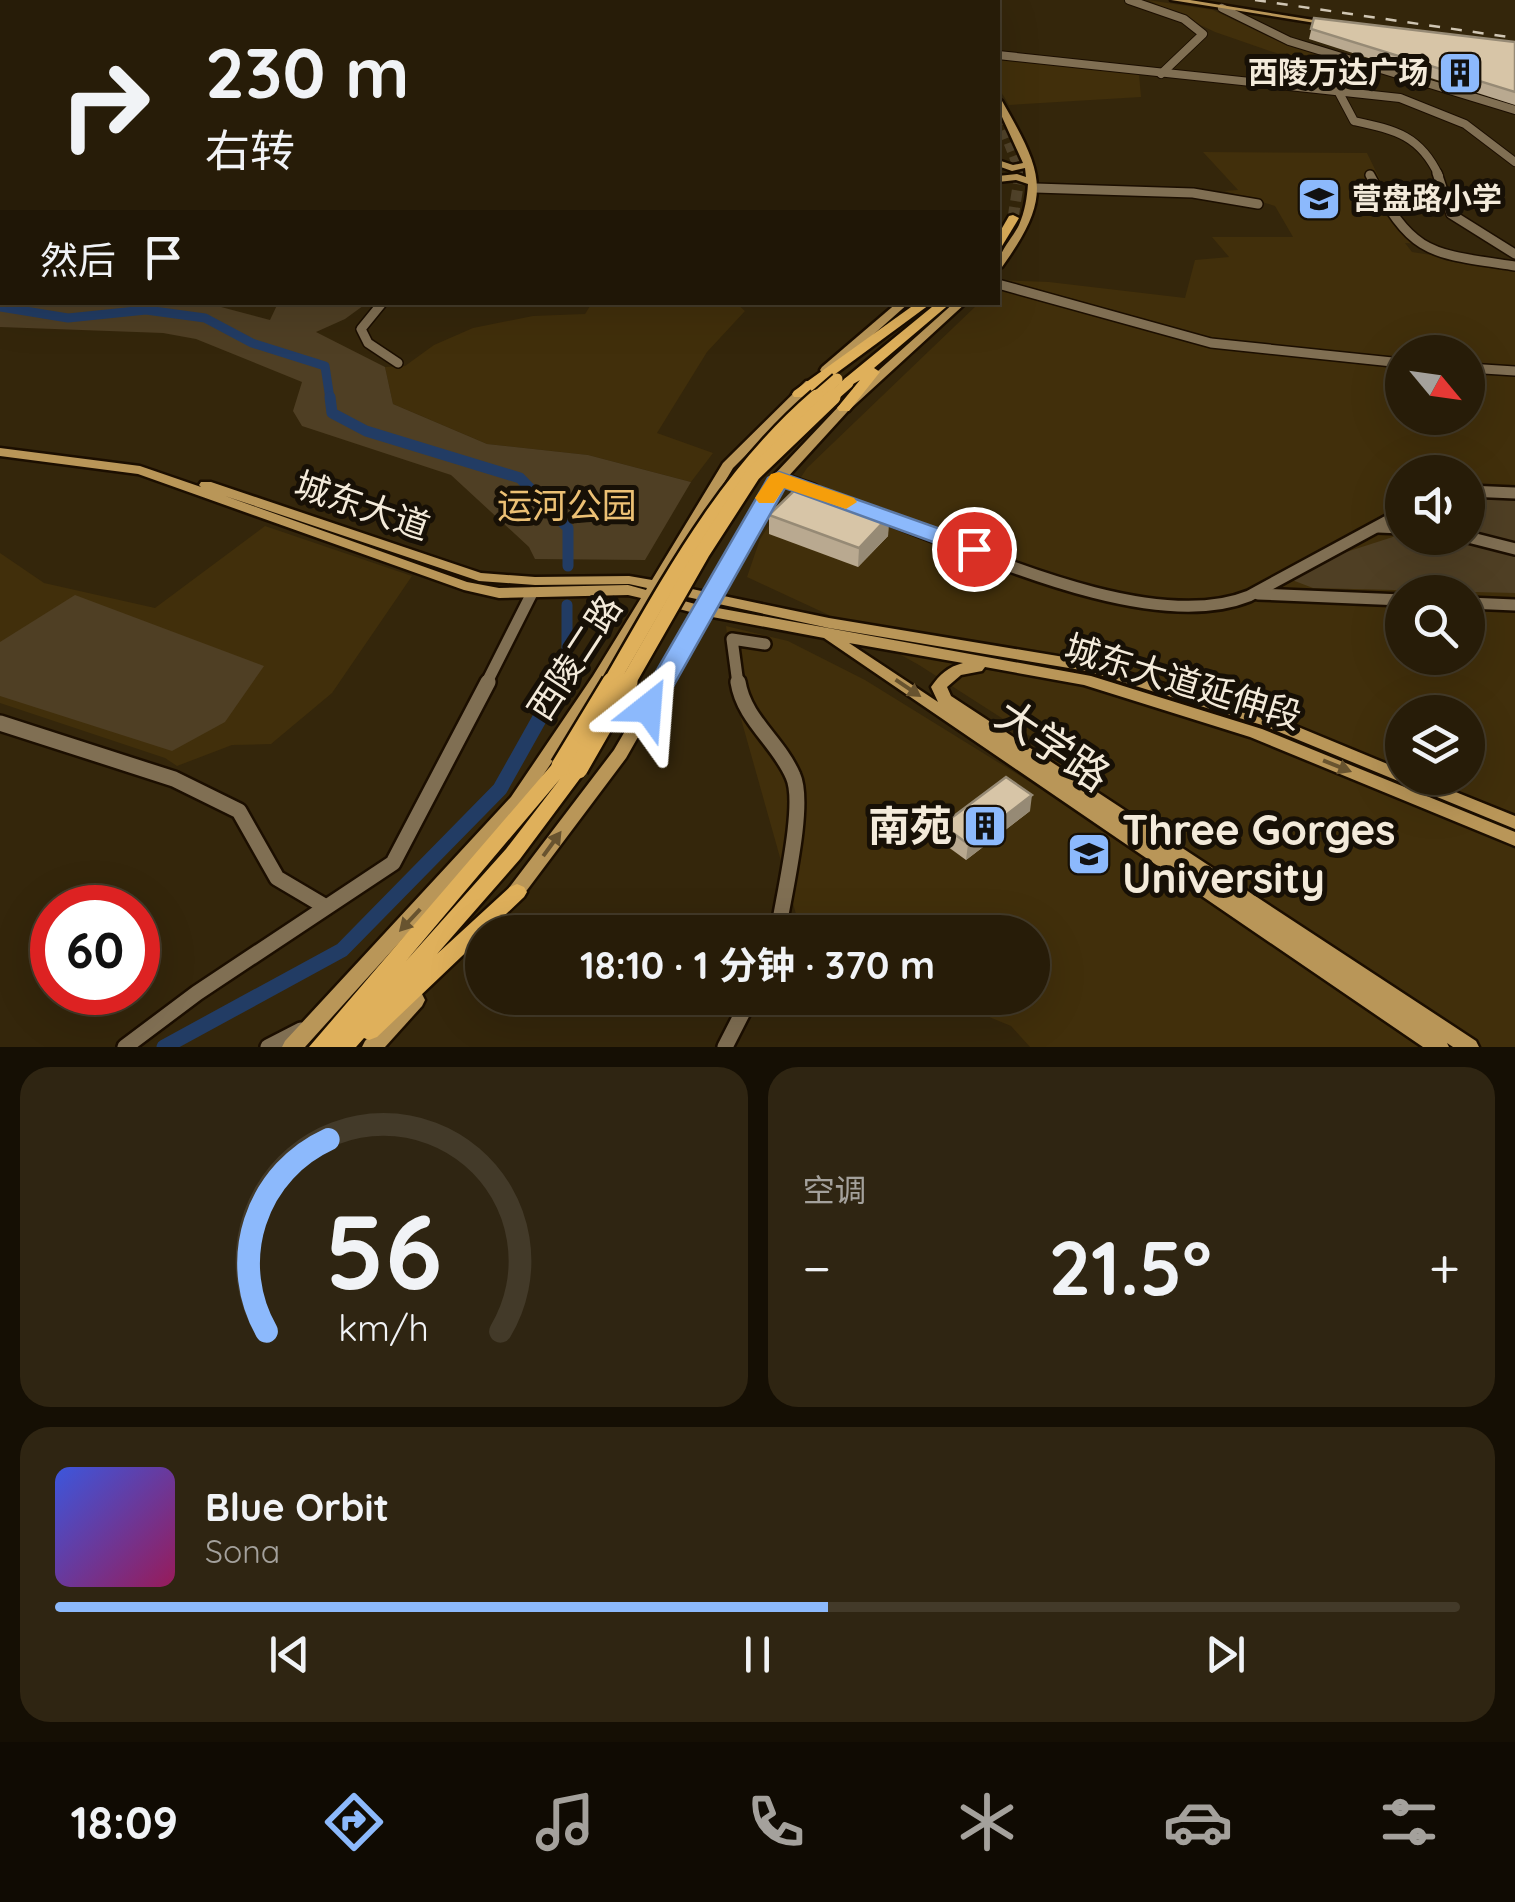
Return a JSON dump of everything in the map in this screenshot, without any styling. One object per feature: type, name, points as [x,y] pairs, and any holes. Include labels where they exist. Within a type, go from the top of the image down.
[{"type":"highway","points":[[799,394],[924,305]]},
{"type":"highway","points":[[344,1047],[513,854],[753,474],[842,382],[925,305]]},
{"type":"highway","points":[[842,382],[905,338],[943,305]]},
{"type":"highway","points":[[844,408],[905,338]]},
{"type":"highway","points":[[320,1047],[570,768]]},
{"type":"highway","points":[[352,1047],[517,892]]},
{"type":"main road","points":[[1175,0],[1346,24],[1184,0]]},
{"type":"main road","points":[[1000,105],[1028,162],[1034,185],[1018,240],[1000,262]]},
{"type":"main road","points":[[1000,164],[1016,168],[1028,162]]},
{"type":"main road","points":[[1000,179],[1017,176],[1034,185]]},
{"type":"main road","name":"西陵二路","points":[[292,1047],[517,801],[654,590],[728,466],[799,394],[903,305]]},
{"type":"main road","points":[[382,1042],[517,892],[620,754],[779,478],[844,408],[959,305]]},
{"type":"main road","name":"城东大道","points":[[0,448],[140,470],[464,586],[500,593],[654,590]]},
{"type":"main road","name":"城东大道","points":[[0,448],[146,464],[479,577],[535,582],[610,578],[704,604]]},
{"type":"main road","name":"城东大道延伸段","points":[[704,604],[826,634],[1085,680],[1256,733],[1515,839]]},
{"type":"main road","name":"城东大道延伸段","points":[[704,604],[1088,666],[1268,720],[1385,769]]},
{"type":"main road","name":"大学路","points":[[826,634],[1439,1047]]},
{"type":"main road","name":"大学路","points":[[1002,666],[957,669],[939,686],[944,698],[1469,1047]]},
{"type":"main road","name":"城东大道延伸段","points":[[1447,795],[1515,823]]},
{"type":"street","points":[[1129,0],[1184,19],[1203,34],[1162,74]]},
{"type":"street","points":[[1222,8],[1289,41],[1515,110]]},
{"type":"street","points":[[1000,55],[1385,95],[1429,107],[1480,132],[1515,162]]},
{"type":"street","points":[[1337,89],[1354,121],[1397,129],[1417,143],[1440,172],[1456,220],[1515,254]]},
{"type":"street","points":[[1370,175],[1396,226],[1421,250],[1515,266]]},
{"type":"street","points":[[1034,185],[1192,193],[1258,204]]},
{"type":"street","points":[[1000,285],[1211,343],[1385,361]]},
{"type":"street","points":[[380,305],[360,329],[368,343],[398,363]]},
{"type":"street","points":[[1485,369],[1515,371]]},
{"type":"street","points":[[779,478],[818,492]]},
{"type":"street","points":[[1485,492],[1515,493]]},
{"type":"street","points":[[870,511],[1087,589],[1138,603],[1196,610],[1258,594],[1385,599]]},
{"type":"street","points":[[1258,594],[1308,562],[1385,524]]},
{"type":"street","points":[[1378,528],[1385,528]]},
{"type":"street","points":[[1485,542],[1515,550]]},
{"type":"street","points":[[125,1047],[197,993],[393,863],[532,593]]},
{"type":"street","points":[[1485,604],[1515,605]]},
{"type":"street","points":[[765,644],[732,638],[740,702],[794,778],[798,808],[781,915]]},
{"type":"street","points":[[0,723],[174,778],[239,812],[277,878],[326,907]]},
{"type":"street","points":[[725,1047],[741,1015]]},
{"type":"street","points":[[268,1047],[314,1023]]},
{"type":"shaded area","points":[[1148,0],[1213,10],[1267,36],[1357,67],[1342,73],[1273,52],[1215,32]]},
{"type":"shaded area","points":[[1000,57],[1139,74],[1141,97],[1009,105],[1000,90]]},
{"type":"shaded area","points":[[1203,152],[1367,153],[1394,208],[1421,244],[1405,243],[1412,252],[1515,268],[1515,1047],[1030,1047],[1011,1026],[984,1015],[1050,1015],[1050,915],[796,915],[734,694],[726,626],[788,641],[865,680],[1030,782],[1061,756],[919,665],[831,616],[747,577],[760,539],[807,468],[977,305],[1000,305],[1001,280],[1185,298],[1195,260],[1229,257],[1212,237],[1293,237],[1275,206],[1224,191],[1238,190]]},
{"type":"shaded area","points":[[738,305],[745,311],[707,352],[657,433],[713,453],[691,482],[588,455],[487,444],[393,404],[385,367],[405,366],[434,345],[473,328],[533,316],[585,314],[590,306]]},
{"type":"shaded area","points":[[265,526],[412,576],[332,693],[271,744],[232,745],[177,766],[165,758],[0,703],[0,553],[44,583],[155,608]]},
{"type":"green space","name":"运河公园","points":[[0,305],[214,305],[270,320],[277,305],[364,305],[316,332],[385,367],[393,404],[487,444],[588,455],[691,482],[645,560],[535,559],[529,547],[451,475],[302,426],[293,411],[302,382],[196,339],[163,333],[0,327]]},
{"type":"green space","points":[[1485,495],[1515,497],[1515,543],[1485,536]]},
{"type":"green space","points":[[1385,540],[1385,555],[1485,555],[1485,544],[1515,552],[1515,593],[1485,592],[1485,575],[1385,575],[1385,590],[1313,588],[1292,580],[1312,563]]},
{"type":"green space","points":[[75,595],[264,666],[225,722],[172,751],[0,696],[0,642]]},
{"type":"building","points":[[1314,18],[1515,42],[1515,92],[1311,29]]},
{"type":"building","points":[[800,485],[889,516],[859,548],[769,515]]},
{"type":"building","points":[[1006,777],[1032,795],[968,844],[942,825]]},
{"type":"waterway","points":[[0,307],[68,318],[146,310],[205,318],[252,343],[325,366],[330,399]]},
{"type":"waterway","points":[[330,397],[332,413],[366,431],[520,478],[568,528],[568,566]]},
{"type":"waterway","points":[[559,684],[567,669],[567,605]]},
{"type":"waterway","points":[[164,1047],[342,950],[500,789],[560,682]]},
{"type":"tunnel","points":[[1000,122],[1020,173]]},
{"type":"tunnel","points":[[1013,218],[1020,173]]},
{"type":"railway","points":[[1255,0],[1515,38]]},
{"type":"slow traffic","points":[[766,498],[779,478],[846,502]]},
{"type":"place","name":"西陵万达广场","points":[[1460,73]]},
{"type":"place","name":"营盘路小学","points":[[1319,199]]},
{"type":"place","name":"南苑","points":[[985,826]]},
{"type":"place","name":"Three Gorges University","points":[[1089,854]]},
{"type":"route","points":[[648,708],[779,478],[974,549]]}]
